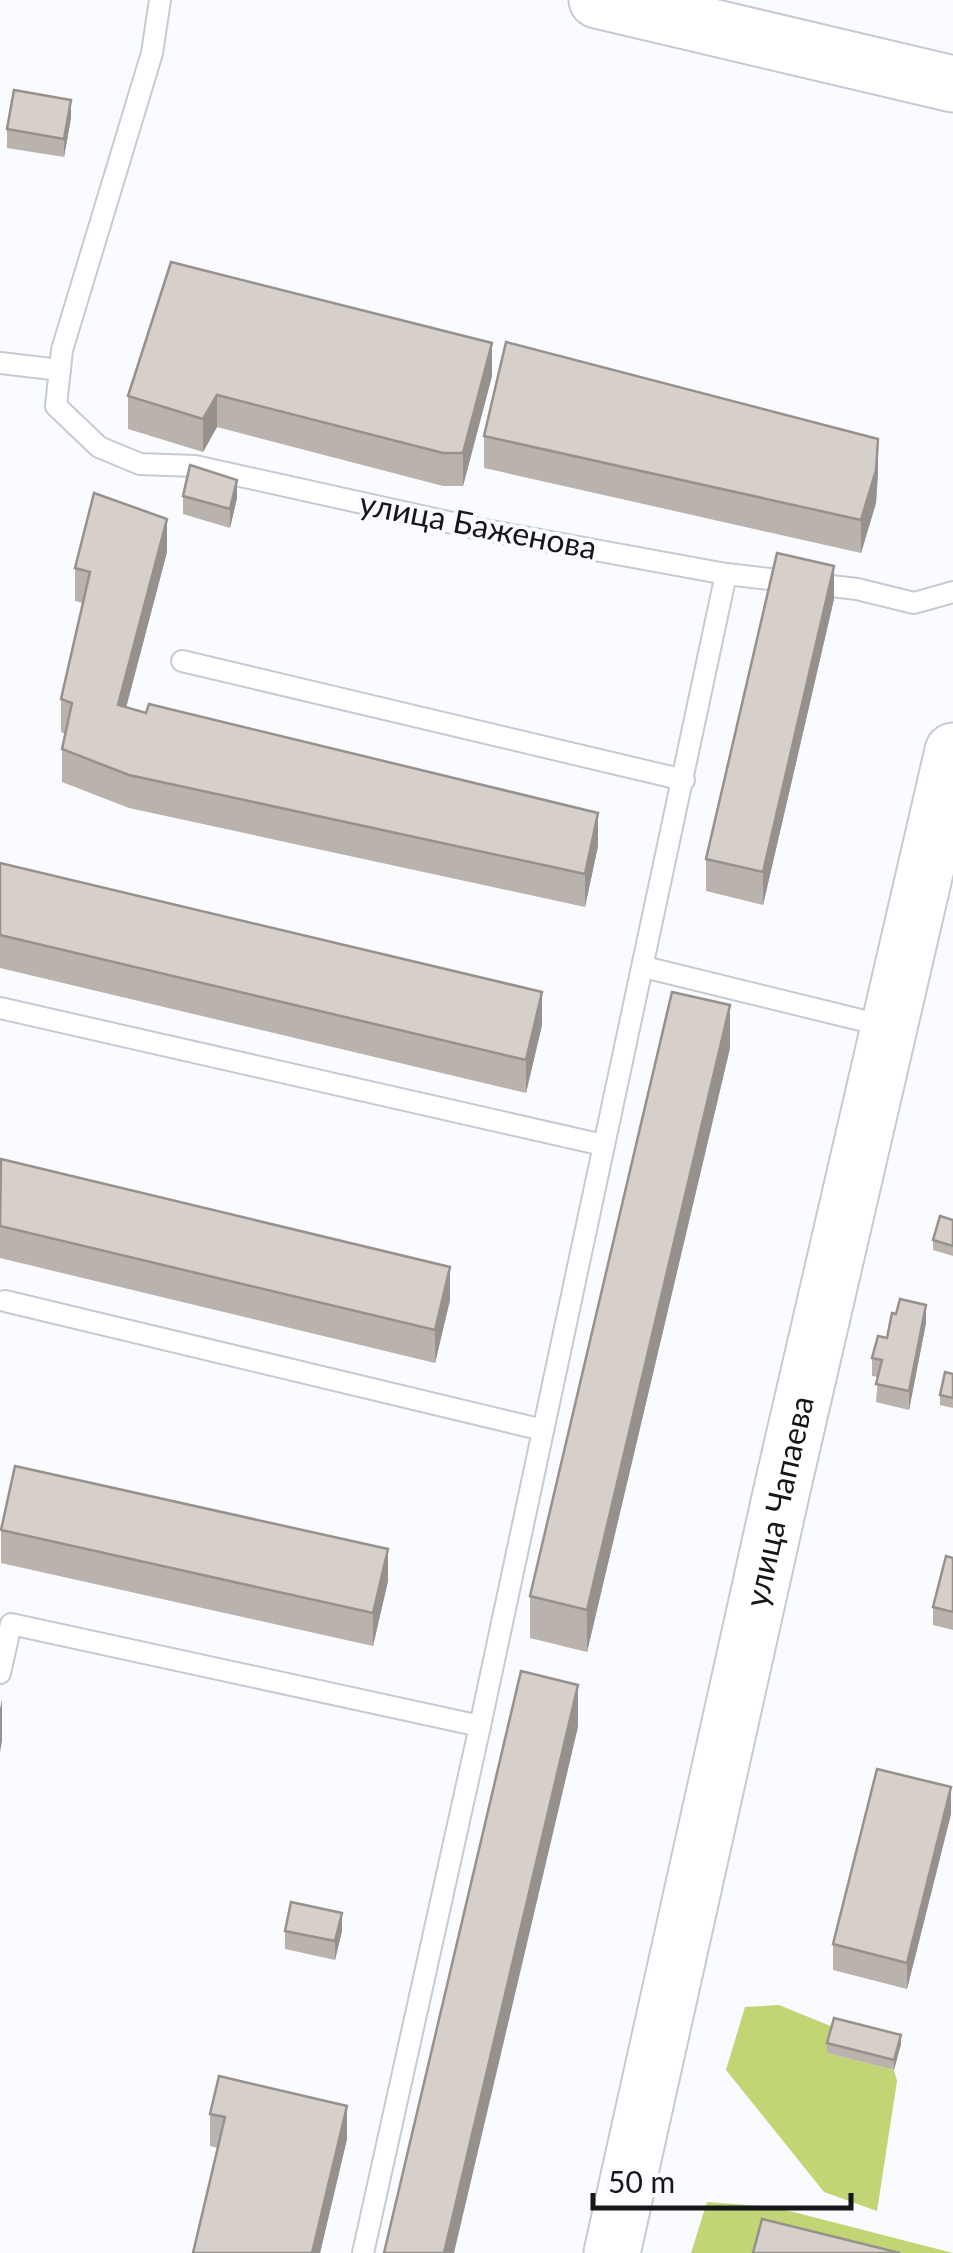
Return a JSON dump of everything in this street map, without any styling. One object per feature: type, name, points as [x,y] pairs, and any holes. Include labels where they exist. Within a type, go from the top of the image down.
[{"type":"street","points":[[597,0],[953,84]]},
{"type":"street","name":"улица Чапаева","points":[[612,2253],[953,752]]},
{"type":"lane","points":[[0,363],[60,370],[62,350],[152,53],[160,0]]},
{"type":"lane","name":"улица Баженова","points":[[60,370],[56,406],[99,446],[140,464],[195,466],[480,529],[726,574],[857,589],[914,602],[953,592]]},
{"type":"lane","points":[[363,2253],[726,574]]},
{"type":"lane","points":[[182,661],[684,780]]},
{"type":"lane","points":[[644,967],[889,1027]]},
{"type":"lane","points":[[0,1008],[602,1144]]},
{"type":"lane","points":[[5,1301],[543,1430]]},
{"type":"lane","points":[[0,1674],[11,1624],[480,1726]]},
{"type":"green space","points":[[779,2005],[833,2027],[827,2053],[894,2070],[897,2081],[877,2211],[824,2192],[726,2070],[745,2007]]},
{"type":"green space","points":[[707,2202],[774,2207],[953,2253],[691,2253]]},
{"type":"building","points":[[14,90],[71,100],[64,139],[7,129]]},
{"type":"building","points":[[171,262],[492,343],[463,453],[443,453],[217,395],[203,419],[128,396]]},
{"type":"building","points":[[506,342],[878,439],[876,470],[861,520],[484,436]]},
{"type":"building","points":[[190,465],[237,480],[230,509],[183,496]]},
{"type":"building","points":[[94,493],[167,519],[118,705],[146,713],[149,704],[598,813],[585,874],[129,775],[62,749],[72,703],[61,699],[90,572],[75,568]]},
{"type":"building","points":[[777,553],[834,566],[763,872],[706,859]]},
{"type":"building","points":[[0,863],[542,992],[526,1060],[0,935]]},
{"type":"building","points":[[672,992],[730,1005],[587,1610],[530,1596]]},
{"type":"building","points":[[1,1159],[450,1267],[435,1330],[0,1226]]},
{"type":"building","points":[[940,1216],[953,1220],[953,1246],[933,1240]]},
{"type":"building","points":[[900,1299],[926,1305],[909,1391],[876,1384],[882,1360],[872,1358],[878,1336],[887,1338],[892,1313],[896,1314]]},
{"type":"building","points":[[945,1372],[953,1374],[953,1398],[940,1395]]},
{"type":"building","points":[[15,1466],[388,1549],[373,1613],[1,1530]]},
{"type":"building","points":[[946,1556],[953,1558],[953,1612],[933,1607]]},
{"type":"building","points":[[521,1671],[578,1685],[444,2253],[384,2253]]},
{"type":"building","points":[[877,1769],[951,1787],[907,1963],[833,1944]]},
{"type":"building","points":[[291,1902],[342,1913],[335,1941],[285,1931]]},
{"type":"building","points":[[834,2018],[901,2035],[894,2060],[827,2043]]},
{"type":"building","points":[[219,2076],[347,2106],[312,2253],[193,2253],[225,2117],[210,2114]]},
{"type":"building","points":[[762,2219],[900,2253],[753,2253]]}]
